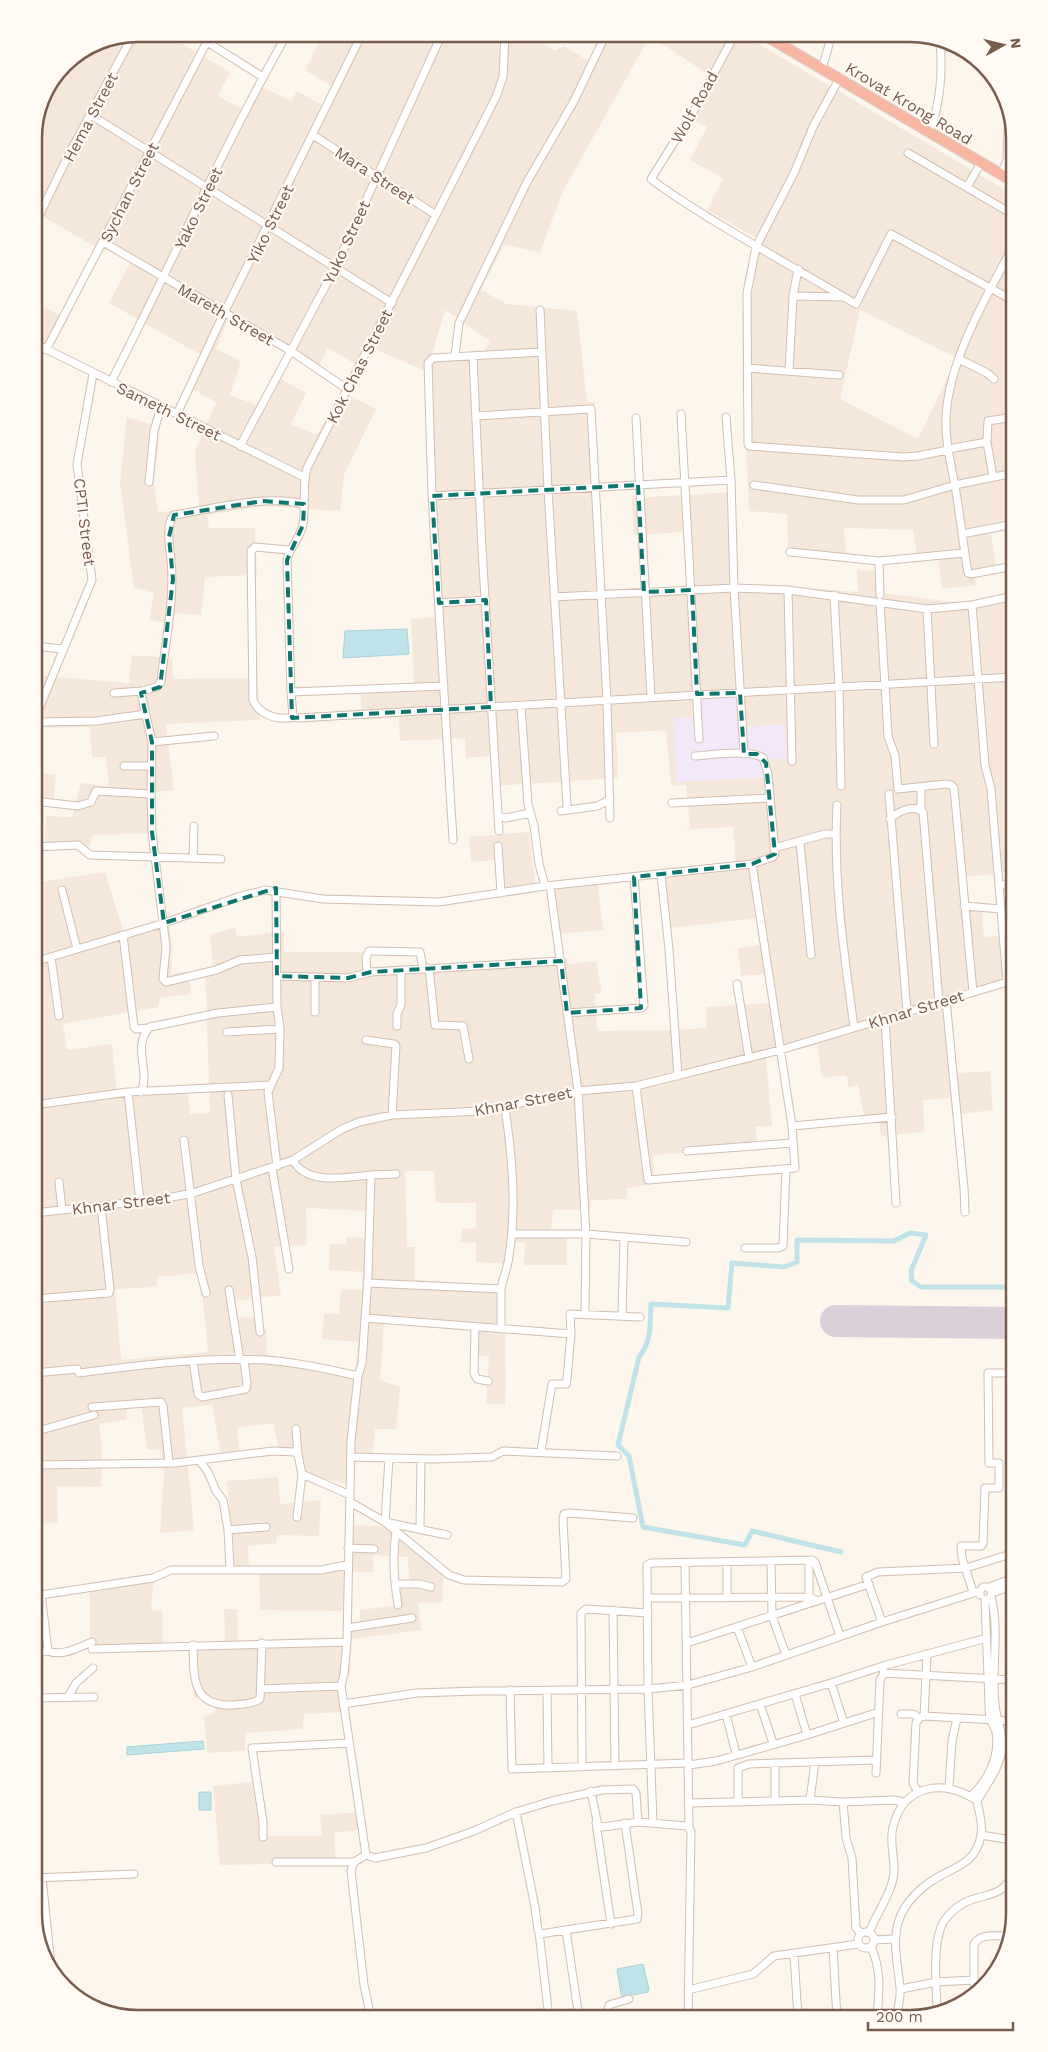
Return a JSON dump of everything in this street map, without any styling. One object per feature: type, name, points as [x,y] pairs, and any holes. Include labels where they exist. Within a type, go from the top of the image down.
[{"type":"highway","name":"Krovat Krong Road","points":[[778,43],[1006,178]]},
{"type":"street","name":"Hema Street","points":[[43,208],[69,154],[129,43]]},
{"type":"street","name":"Sychan Street","points":[[46,350],[205,43]]},
{"type":"street","points":[[208,43],[263,77]]},
{"type":"street","name":"Yako Street","points":[[111,382],[263,77],[282,43]]},
{"type":"street","name":"Yiko Street","points":[[178,414],[224,314],[358,43]]},
{"type":"street","name":"Yuko Street","points":[[240,446],[335,268],[438,43]]},
{"type":"street","name":"Kok Chas Street","points":[[293,716],[287,560],[289,550],[303,525],[304,477],[496,97],[503,77],[505,43]]},
{"type":"street","points":[[455,356],[459,323],[527,182],[574,101],[602,43]]},
{"type":"street","name":"Wolf Road","points":[[730,43],[693,112],[651,179],[669,194],[756,247]]},
{"type":"street","points":[[822,69],[829,43]]},
{"type":"street","points":[[929,133],[936,118],[941,48]]},
{"type":"street","points":[[839,79],[813,127],[794,172],[756,247],[747,293],[746,368],[749,446],[918,456],[987,442]]},
{"type":"street","points":[[91,115],[150,150],[392,303]]},
{"type":"street","name":"Mara Street","points":[[313,135],[436,215]]},
{"type":"street","points":[[908,154],[1006,210]]},
{"type":"street","points":[[967,187],[981,163]]},
{"type":"street","points":[[1001,175],[1006,164]]},
{"type":"street","points":[[756,247],[798,269],[856,304],[891,234],[1006,296]]},
{"type":"street","name":"Mareth Street","points":[[103,242],[224,314],[291,351],[347,389]]},
{"type":"street","points":[[1006,260],[991,288],[959,359],[951,385],[947,410],[948,449],[968,573],[1006,567]]},
{"type":"street","points":[[789,371],[793,296],[798,269]]},
{"type":"street","points":[[793,296],[844,296]]},
{"type":"street","points":[[540,310],[548,489],[567,806]]},
{"type":"street","name":"Sameth Street","points":[[43,348],[304,477]]},
{"type":"street","points":[[453,840],[432,496],[428,363],[433,358],[542,352]]},
{"type":"street","points":[[473,356],[499,831]]},
{"type":"street","points":[[959,359],[987,373],[994,379]]},
{"type":"street","points":[[746,368],[839,375]]},
{"type":"street","name":"CPTI Street","points":[[43,699],[92,580],[77,464],[94,374]]},
{"type":"street","points":[[149,482],[154,431],[161,407]]},
{"type":"street","points":[[476,416],[591,409],[610,818]]},
{"type":"street","points":[[681,414],[699,739]]},
{"type":"street","points":[[726,417],[731,480],[734,588],[744,754]]},
{"type":"street","points":[[636,418],[638,485],[651,697]]},
{"type":"street","points":[[993,478],[987,442],[988,421],[1006,418]]},
{"type":"street","points":[[754,485],[858,500],[904,500],[955,485],[1006,475]]},
{"type":"street","points":[[432,496],[731,480]]},
{"type":"street","points":[[114,693],[157,687],[161,682],[173,579],[169,537],[171,519],[174,515],[263,501],[292,501],[304,504]]},
{"type":"street","points":[[962,534],[1006,526]]},
{"type":"street","points":[[289,550],[255,547],[251,550],[253,700],[257,708],[282,718],[491,708],[697,694],[1006,678]]},
{"type":"street","points":[[790,552],[879,561],[964,553]]},
{"type":"street","points":[[879,561],[888,736],[895,756],[898,789],[946,784],[954,788],[973,992]]},
{"type":"street","points":[[554,597],[734,588],[788,590],[880,599],[927,609],[972,605],[1006,598]]},
{"type":"street","points":[[788,590],[792,761]]},
{"type":"street","points":[[834,595],[842,786]]},
{"type":"street","points":[[439,603],[486,600]]},
{"type":"street","points":[[972,605],[985,766],[991,789],[1001,909],[1006,945]]},
{"type":"street","points":[[927,609],[934,744]]},
{"type":"street","points":[[43,647],[63,649]]},
{"type":"street","points":[[291,692],[444,686]]},
{"type":"street","points":[[142,690],[152,742],[151,794],[155,858],[166,947],[163,979],[165,982],[216,970],[240,960],[277,957]]},
{"type":"street","points":[[521,706],[530,813],[540,864],[548,886],[561,960],[578,1091],[586,1234],[585,1314]]},
{"type":"street","points":[[43,722],[96,720],[146,714]]},
{"type":"street","points":[[152,742],[214,736]]},
{"type":"street","points":[[43,960],[265,890],[323,899],[439,902],[548,886],[752,864],[773,857],[775,854],[768,774],[763,758],[757,754],[695,756]]},
{"type":"street","points":[[124,766],[152,766]]},
{"type":"street","points":[[921,787],[921,811],[923,812],[942,1001],[964,1188],[965,1212]]},
{"type":"street","points":[[43,802],[78,806],[91,802],[96,791],[151,794]]},
{"type":"street","points":[[889,794],[907,1011]]},
{"type":"street","points":[[672,803],[770,798]]},
{"type":"street","points":[[561,811],[597,806],[610,800]]},
{"type":"street","points":[[837,805],[836,834],[845,964],[854,1027]]},
{"type":"street","points":[[890,819],[902,811],[916,809],[921,811]]},
{"type":"street","points":[[498,816],[506,818],[530,813]]},
{"type":"street","points":[[193,858],[194,826]]},
{"type":"street","points":[[774,848],[825,834],[836,834]]},
{"type":"street","points":[[800,842],[811,956]]},
{"type":"street","points":[[43,847],[78,845],[90,855],[221,859]]},
{"type":"street","points":[[498,846],[501,893]]},
{"type":"street","points":[[636,1086],[648,1180],[795,1168],[792,1126],[752,864]]},
{"type":"street","points":[[661,875],[670,949],[678,1076]]},
{"type":"street","points":[[567,1013],[641,1008],[644,1006],[634,878]]},
{"type":"street","points":[[999,885],[1006,884]]},
{"type":"street","points":[[62,890],[77,949]]},
{"type":"street","points":[[276,892],[277,1008],[280,1029],[279,1068],[270,1084],[268,1092],[274,1167],[289,1270]]},
{"type":"street","points":[[964,906],[1001,909]]},
{"type":"street","points":[[123,935],[134,1027],[136,1029],[218,1014],[277,1008]]},
{"type":"street","points":[[367,972],[366,958],[369,952],[420,952],[426,968],[435,1025],[463,1026],[469,1059]]},
{"type":"street","points":[[51,957],[59,1016]]},
{"type":"street","points":[[277,976],[348,978],[367,972],[561,960]]},
{"type":"street","points":[[398,1026],[401,1001],[401,970]]},
{"type":"street","points":[[315,977],[316,1012]]},
{"type":"street","name":"Khnar Street","points":[[42,1212],[140,1202],[190,1194],[293,1160],[342,1129],[360,1122],[392,1115],[483,1111],[578,1091],[636,1086],[780,1050],[1006,982]]},
{"type":"street","points":[[737,984],[749,1058]]},
{"type":"street","points":[[885,1018],[896,1203]]},
{"type":"street","points":[[141,1092],[145,1080],[141,1047],[148,1028]]},
{"type":"street","points":[[228,1032],[280,1029]]},
{"type":"street","points":[[366,1040],[394,1044],[396,1046],[392,1115]]},
{"type":"street","points":[[42,1104],[128,1092],[270,1084]]},
{"type":"street","points":[[128,1092],[140,1202]]},
{"type":"street","points":[[228,1095],[236,1179],[252,1257],[260,1332]]},
{"type":"street","points":[[500,1329],[501,1289],[509,1258],[514,1188],[505,1107]]},
{"type":"street","points":[[792,1126],[892,1117]]},
{"type":"street","points":[[184,1140],[199,1266],[206,1293]]},
{"type":"street","points":[[687,1151],[792,1143]]},
{"type":"street","points":[[293,1160],[297,1168],[312,1176],[396,1174]]},
{"type":"street","points":[[745,1248],[778,1248],[784,1246],[786,1169]]},
{"type":"street","points":[[366,1855],[340,1686],[344,1674],[347,1642],[347,1565],[351,1457],[358,1376],[362,1364],[371,1175]]},
{"type":"street","points":[[59,1182],[62,1210]]},
{"type":"street","points":[[42,1298],[109,1294],[101,1206]]},
{"type":"street","points":[[512,1234],[586,1234],[686,1242]]},
{"type":"street","points":[[622,1316],[624,1237]]},
{"type":"street","points":[[367,1283],[501,1289]]},
{"type":"street","points":[[193,1361],[198,1394],[202,1397],[246,1390],[229,1290]]},
{"type":"street","points":[[541,1451],[552,1384],[566,1384],[567,1380],[571,1334],[570,1314],[640,1317]]},
{"type":"street","points":[[365,1318],[571,1334]]},
{"type":"street","points":[[474,1327],[474,1373],[477,1379],[488,1381]]},
{"type":"street","points":[[42,1373],[193,1361],[266,1360],[358,1376]]},
{"type":"street","points":[[976,1591],[966,1568],[961,1546],[980,1546],[983,1544],[985,1488],[999,1488],[999,1463],[989,1463],[988,1373],[1006,1373]]},
{"type":"street","points":[[92,1407],[161,1402],[169,1463]]},
{"type":"street","points":[[42,1430],[94,1415]]},
{"type":"street","points":[[296,1430],[302,1474],[297,1517]]},
{"type":"street","points":[[42,1465],[169,1463],[273,1451],[295,1452],[298,1455]]},
{"type":"street","points":[[351,1457],[421,1459],[492,1457],[503,1451],[541,1451],[617,1456]]},
{"type":"street","points":[[385,1522],[389,1458]]},
{"type":"street","points":[[420,1528],[421,1459]]},
{"type":"street","points":[[199,1460],[212,1478],[216,1491],[222,1497],[228,1530],[230,1568]]},
{"type":"street","points":[[302,1474],[350,1499],[385,1522],[449,1575],[464,1580],[562,1582],[566,1579],[562,1520],[564,1514],[633,1518]]},
{"type":"street","points":[[385,1522],[447,1535]]},
{"type":"street","points":[[228,1530],[266,1527]]},
{"type":"street","points":[[396,1532],[394,1548],[395,1584],[398,1605]]},
{"type":"street","points":[[348,1548],[374,1549]]},
{"type":"street","points":[[882,1622],[866,1577],[878,1572],[966,1568],[1006,1556]]},
{"type":"street","points":[[653,1823],[648,1689],[647,1565],[651,1563],[812,1560]]},
{"type":"street","points":[[809,1597],[808,1564],[812,1560]]},
{"type":"street","points":[[812,1560],[815,1562],[840,1636]]},
{"type":"street","points":[[726,1562],[727,1598]]},
{"type":"street","points":[[772,1562],[772,1616],[786,1655]]},
{"type":"street","points":[[685,1563],[689,1827],[691,1831],[688,2010]]},
{"type":"street","points":[[42,1594],[153,1578],[171,1570],[230,1568],[321,1570],[347,1565]]},
{"type":"street","points":[[989,1594],[1006,1583]]},
{"type":"street","points":[[395,1584],[420,1584],[431,1587]]},
{"type":"street","points":[[687,1642],[869,1584]]},
{"type":"street","points":[[343,1704],[417,1693],[648,1689],[688,1686],[752,1667],[983,1587],[989,1594],[994,1637],[994,1719]]},
{"type":"street","points":[[989,1594],[1006,1588]]},
{"type":"street","points":[[974,1798],[997,1767],[1002,1748],[1001,1729],[994,1719],[987,1678],[989,1594]]},
{"type":"street","points":[[648,1598],[809,1597],[818,1601]]},
{"type":"street","points":[[582,1767],[581,1613],[586,1609],[648,1613]]},
{"type":"street","points":[[613,1610],[615,1766]]},
{"type":"street","points":[[42,1611],[48,1651]]},
{"type":"street","points":[[347,1628],[412,1618]]},
{"type":"street","points":[[737,1627],[752,1667]]},
{"type":"street","points":[[688,1725],[831,1683],[884,1670],[927,1654],[987,1638]]},
{"type":"street","points":[[42,1652],[68,1652],[92,1645],[347,1642]]},
{"type":"street","points":[[193,1645],[195,1684],[211,1702],[219,1705],[255,1702],[260,1699],[262,1643]]},
{"type":"street","points":[[918,1792],[913,1783],[916,1723],[922,1717],[927,1654]]},
{"type":"street","points":[[68,1698],[76,1683],[93,1668]]},
{"type":"street","points":[[884,1670],[925,1676],[1006,1680]]},
{"type":"street","points":[[876,1773],[880,1680],[884,1670]]},
{"type":"street","points":[[831,1683],[844,1723]]},
{"type":"street","points":[[261,1689],[340,1686]]},
{"type":"street","points":[[510,1690],[512,1769],[689,1764],[716,1761],[879,1712]]},
{"type":"street","points":[[547,1690],[548,1768]]},
{"type":"street","points":[[795,1694],[807,1735]]},
{"type":"street","points":[[42,1698],[94,1697]]},
{"type":"street","points":[[760,1704],[773,1744]]},
{"type":"street","points":[[726,1714],[736,1754]]},
{"type":"street","points":[[900,1714],[913,1714],[922,1717],[1006,1720]]},
{"type":"street","points":[[949,1788],[952,1741],[958,1718]]},
{"type":"street","points":[[263,1836],[263,1822],[252,1748],[348,1744]]},
{"type":"street","points":[[738,1802],[738,1768],[749,1764],[876,1760]]},
{"type":"street","points":[[810,1800],[815,1762]]},
{"type":"street","points":[[775,1763],[775,1801]]},
{"type":"street","points":[[878,2010],[879,1979],[877,1959],[869,1933],[890,1889],[894,1872],[891,1851],[893,1826],[904,1802],[918,1792],[933,1787],[949,1788],[974,1798],[981,1817],[981,1835],[975,1850],[966,1863],[931,1881],[918,1891],[903,1910],[895,1939],[897,1972],[901,1989],[897,2010]]},
{"type":"street","points":[[276,1862],[354,1862],[366,1855],[375,1858],[426,1848],[474,1831],[516,1812],[552,1800],[591,1791],[633,1789],[636,1793],[638,1822]]},
{"type":"street","points":[[591,1791],[611,1924]]},
{"type":"street","points":[[578,1795],[585,1796],[593,1802]]},
{"type":"street","points":[[689,1803],[810,1800],[843,1802],[893,1800],[904,1802]]},
{"type":"street","points":[[843,1802],[846,1838],[852,1858],[856,1928],[861,1933],[869,1933]]},
{"type":"street","points":[[516,1812],[539,1932],[548,2010]]},
{"type":"street","points":[[596,1823],[600,1827],[638,1822],[689,1827]]},
{"type":"street","points":[[539,1932],[542,1934],[611,1924],[635,1920],[638,1917],[625,1823]]},
{"type":"street","points":[[981,1835],[1006,1839]]},
{"type":"street","points":[[354,1862],[351,1871],[355,1915],[364,1985],[369,2009]]},
{"type":"street","points":[[42,1878],[134,1874]]},
{"type":"street","points":[[937,2005],[937,1940],[944,1922],[954,1909],[965,1902],[990,1896],[1006,1884]]},
{"type":"street","points":[[42,1905],[48,1943]]},
{"type":"street","points":[[566,1930],[578,2010]]},
{"type":"street","points":[[861,1933],[858,1938],[858,1944],[861,1948],[866,1949],[872,1944],[895,1939]]},
{"type":"street","points":[[974,1984],[974,1944],[978,1938],[984,1936],[1003,1936]]},
{"type":"street","points":[[688,1990],[753,1974],[774,1956],[858,1944]]},
{"type":"street","points":[[833,1948],[837,2010]]},
{"type":"street","points":[[794,1954],[797,2010]]},
{"type":"street","points":[[901,1989],[936,1982],[974,1980]]},
{"type":"street","points":[[607,2010],[609,2005],[629,1999]]},
{"type":"highlighted area","points":[[638,485],[644,592],[692,590],[697,694],[740,693],[744,754],[757,754],[766,763],[775,854],[752,864],[634,877],[641,1008],[567,1013],[561,961],[371,972],[348,978],[277,976],[276,888],[164,923],[152,832],[152,742],[141,693],[160,687],[173,579],[169,537],[174,515],[263,501],[304,504],[303,525],[287,560],[292,718],[491,707],[486,600],[439,603],[432,496]]},
{"type":"shaded area","points":[[180,43],[230,72],[218,96],[242,109],[254,83],[291,101],[297,91],[322,105],[331,86],[305,70],[318,43],[543,43],[555,51],[563,46],[591,62],[598,43],[646,43],[563,191],[540,252],[504,245],[481,290],[507,304],[577,311],[587,402],[595,402],[604,589],[687,587],[684,532],[634,535],[632,498],[734,492],[737,585],[770,585],[858,592],[857,570],[880,571],[882,593],[968,604],[1006,597],[1006,872],[964,877],[966,912],[982,912],[984,937],[1006,936],[1006,987],[951,1003],[957,1073],[990,1071],[993,1110],[952,1115],[950,1098],[923,1100],[924,1132],[881,1136],[879,1119],[865,1120],[858,1085],[848,1087],[847,1075],[822,1078],[817,1045],[766,1057],[772,1126],[755,1127],[758,1148],[653,1155],[654,1184],[627,1188],[627,1199],[591,1200],[590,1210],[553,1210],[551,1232],[566,1233],[567,1265],[524,1265],[525,1243],[514,1242],[510,1264],[476,1262],[476,1243],[461,1242],[462,1229],[476,1228],[476,1203],[436,1203],[434,1171],[405,1171],[407,1247],[415,1247],[415,1280],[505,1286],[505,1405],[486,1403],[489,1357],[471,1354],[471,1329],[384,1323],[380,1380],[400,1387],[396,1429],[375,1429],[372,1461],[354,1461],[352,1485],[298,1474],[296,1451],[279,1450],[273,1423],[237,1428],[240,1458],[222,1459],[212,1405],[182,1408],[194,1530],[160,1533],[164,1475],[161,1449],[147,1450],[141,1404],[127,1406],[127,1419],[99,1424],[102,1445],[101,1487],[57,1486],[58,1522],[42,1524],[43,882],[105,872],[124,933],[169,918],[172,947],[171,974],[188,971],[191,994],[160,998],[158,1007],[63,1024],[67,1050],[112,1044],[117,1096],[187,1088],[190,1114],[210,1113],[205,968],[213,967],[210,934],[235,928],[237,937],[284,931],[284,952],[369,952],[371,967],[567,958],[568,964],[596,961],[602,993],[595,994],[597,1031],[707,1028],[706,1007],[770,1003],[766,974],[741,976],[738,948],[762,945],[758,918],[670,928],[663,877],[736,867],[733,827],[690,829],[686,785],[671,786],[666,730],[616,733],[618,778],[492,786],[490,756],[466,758],[465,738],[400,741],[399,717],[362,720],[360,687],[414,684],[411,619],[435,617],[429,507],[430,368],[435,355],[482,355],[490,341],[445,310],[427,372],[372,348],[362,368],[328,348],[316,371],[229,317],[216,349],[241,361],[230,395],[257,405],[274,375],[306,393],[291,424],[317,435],[342,392],[376,409],[344,475],[340,511],[266,506],[207,515],[209,528],[255,528],[257,575],[205,577],[201,615],[175,613],[173,625],[149,620],[154,593],[134,588],[120,483],[127,417],[160,427],[154,485],[158,512],[199,509],[195,451],[216,402],[187,387],[201,355],[109,303],[131,261],[107,247],[104,252],[43,216],[44,120],[52,96],[66,75],[80,62],[96,52],[120,44]],"holes":[[[673,719],[692,725],[743,728],[768,760],[768,776]],[[306,1208],[367,1211],[366,1238],[347,1237],[346,1244],[330,1244],[329,1270],[363,1272],[362,1290],[341,1289],[339,1314],[324,1313],[322,1339],[358,1342],[355,1373],[267,1355],[266,1329],[260,1329],[260,1317],[237,1318],[236,1301],[281,1295],[274,1247],[307,1245]],[[200,1273],[208,1352],[121,1360],[115,1290],[157,1286],[157,1277]]]},
{"type":"shaded area","points":[[661,43],[757,43],[1006,190],[1006,522],[990,526],[996,566],[972,570],[977,585],[942,589],[938,557],[918,558],[913,530],[844,528],[846,554],[788,551],[787,514],[749,511],[743,380],[744,280],[756,238],[707,210],[723,178],[690,160],[707,127],[688,117],[709,75]],"holes":[[[860,310],[957,358],[918,439],[840,399]]]},
{"type":"shaded area","points":[[43,306],[68,320],[49,353],[43,350]]},
{"type":"shaded area","points":[[132,655],[172,658],[173,679],[257,678],[260,720],[166,724],[174,790],[154,792],[156,833],[92,835],[90,846],[45,846],[46,816],[72,817],[81,783],[109,786],[106,757],[92,757],[90,727],[43,728],[43,676],[129,683]]},
{"type":"shaded area","points":[[740,693],[743,728],[785,724],[787,758],[768,760],[768,777],[677,782],[673,719],[692,717],[692,725],[698,724],[698,695]]},
{"type":"shaded area","points":[[43,773],[56,775],[54,798],[47,802],[43,802]]},
{"type":"shaded area","points":[[529,832],[536,889],[498,895],[495,860],[471,862],[469,837]]},
{"type":"shaded area","points":[[597,877],[603,930],[557,934],[550,883]]},
{"type":"shaded area","points":[[278,1477],[280,1504],[321,1500],[319,1536],[277,1535],[276,1543],[248,1546],[249,1570],[230,1570],[231,1526],[227,1481]]},
{"type":"shaded area","points":[[345,1524],[390,1527],[444,1568],[442,1602],[418,1603],[421,1630],[345,1640],[344,1626],[360,1623],[360,1610],[398,1605],[396,1581],[409,1580],[408,1557],[373,1555],[373,1572],[349,1572],[349,1611],[260,1610],[259,1566],[321,1569],[344,1563]]},
{"type":"shaded area","points":[[154,1576],[151,1611],[162,1610],[163,1650],[90,1651],[90,1584]]},
{"type":"shaded area","points":[[224,1609],[237,1609],[238,1641],[339,1640],[350,1643],[351,1672],[343,1685],[344,1712],[304,1714],[303,1729],[245,1733],[245,1751],[207,1753],[204,1716],[215,1713],[215,1698],[194,1698],[193,1643],[225,1642]]},
{"type":"shaded area","points":[[261,1781],[267,1836],[322,1836],[320,1815],[364,1812],[367,1829],[334,1833],[336,1863],[220,1865],[213,1786]]},
{"type":"shaded area","points":[[990,1958],[995,1958],[990,1965]]},
{"type":"water","points":[[407,629],[409,654],[343,658],[345,631]]},
{"type":"water","points":[[203,1741],[204,1749],[127,1755],[127,1747]]},
{"type":"water","points":[[199,1792],[211,1792],[211,1810],[199,1810]]},
{"type":"water","points":[[643,1964],[649,1989],[648,1992],[623,1997],[617,1969]]},
{"type":"waterway","points":[[841,1552],[752,1531],[745,1545],[643,1527],[629,1456],[618,1445],[639,1357],[648,1338],[651,1304],[728,1308],[732,1263],[784,1267],[797,1262],[797,1240],[894,1241],[910,1233],[926,1235],[911,1271],[912,1281],[921,1287],[1006,1287]]},
{"type":"runway","points":[[836,1321],[1006,1323]]}]
